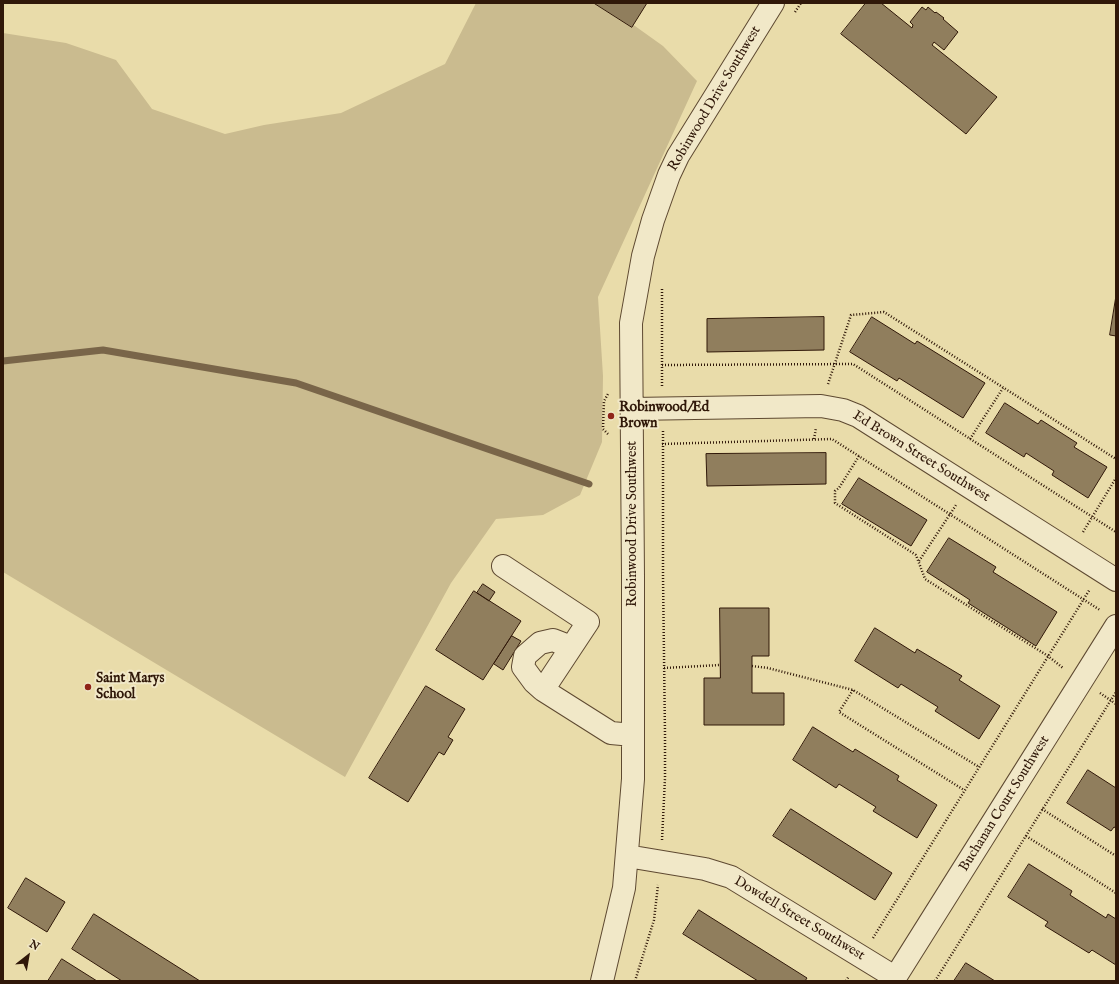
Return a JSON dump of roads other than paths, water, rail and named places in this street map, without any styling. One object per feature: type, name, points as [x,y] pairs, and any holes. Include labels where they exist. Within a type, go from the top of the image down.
[{"type":"street","name":"Robinwood Drive Southwest","points":[[602,981],[624,888],[633,779],[632,408],[630,323],[643,256],[669,175],[678,156],[773,3]]},
{"type":"street","name":"Ed Brown Street Southwest","points":[[632,408],[821,406],[843,410],[858,416],[1109,576]]},
{"type":"street","points":[[503,566],[588,622],[543,690]]},
{"type":"street","name":"Buchanan Court Southwest","points":[[895,979],[1082,681],[1110,619]]},
{"type":"street","points":[[571,648],[553,640],[540,643],[525,656],[524,667],[534,682],[543,690],[611,733],[633,734]]},
{"type":"street","name":"Dowdell Street Southwest","points":[[627,856],[705,869],[731,877],[861,956],[895,979]]},
{"type":"waterway","points":[[3,361],[103,350],[296,383],[589,484]]},
{"type":"place","name":"Robinwood/Ed Brown","points":[[611,416]]},
{"type":"place","name":"Saint Marys School","points":[[88,687]]}]
